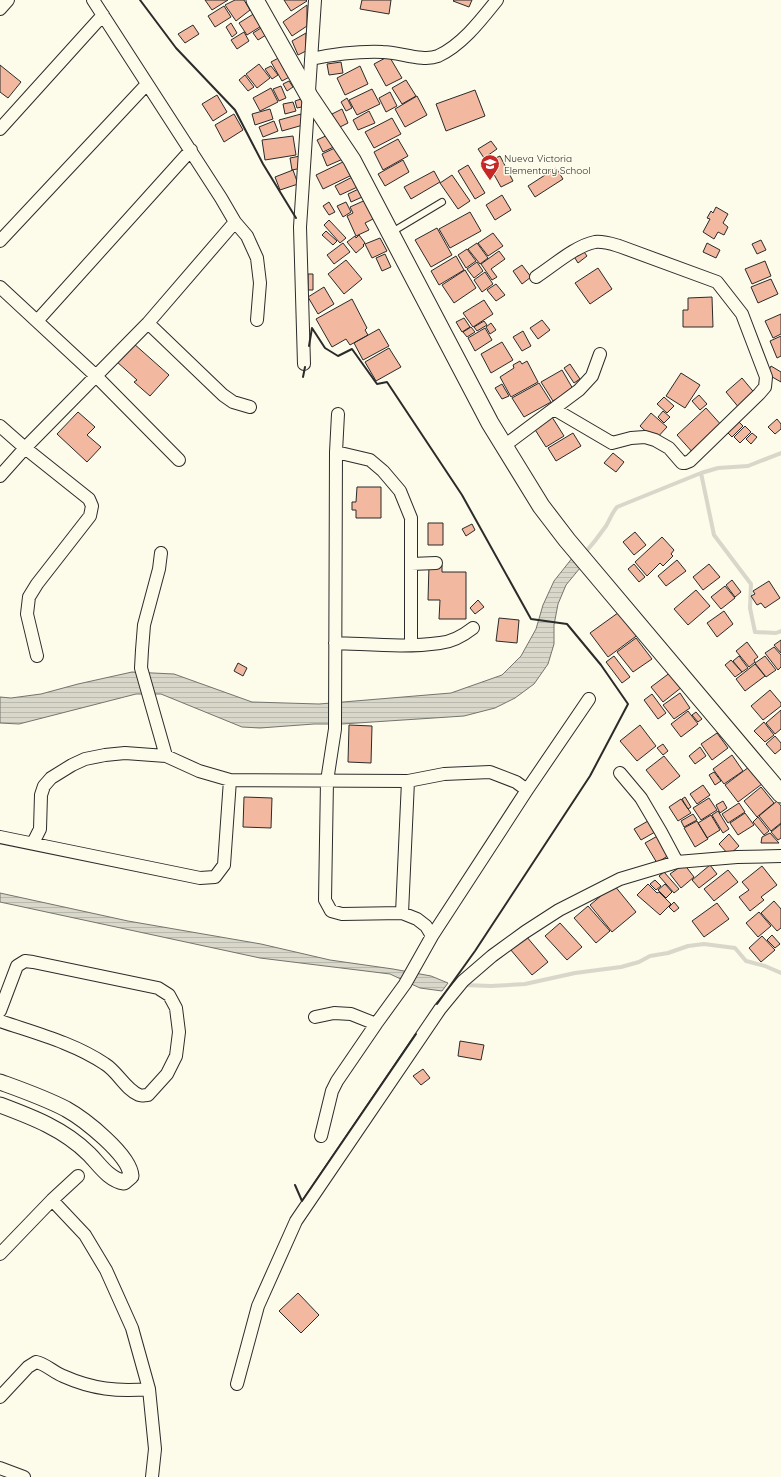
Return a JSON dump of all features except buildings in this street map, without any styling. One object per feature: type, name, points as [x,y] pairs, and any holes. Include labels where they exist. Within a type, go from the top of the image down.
[{"type":"main road","points":[[256,0],[310,96],[352,160],[490,423],[541,506],[566,540],[781,794]]},
{"type":"street","points":[[0,9],[8,0]]},
{"type":"street","points":[[93,0],[235,222],[247,236],[257,258],[260,283],[257,320]]},
{"type":"street","points":[[304,364],[300,227],[310,96],[315,0]]},
{"type":"street","points":[[311,59],[342,53],[364,52],[396,52],[422,57],[436,56],[451,48],[471,31],[497,0]]},
{"type":"street","points":[[0,129],[103,15]]},
{"type":"street","points":[[0,241],[147,84]]},
{"type":"street","points":[[37,321],[190,150]]},
{"type":"street","points":[[0,476],[25,448],[148,323],[235,222]]},
{"type":"street","points":[[536,277],[578,249],[595,242],[619,246],[717,282],[742,314],[766,377],[765,386],[759,394],[690,461],[685,463],[682,463],[669,448],[655,440],[645,437],[631,438],[612,443],[554,409]]},
{"type":"street","points":[[0,287],[96,376],[179,460]]},
{"type":"street","points":[[148,323],[223,395],[233,402],[250,406]]},
{"type":"street","points":[[504,446],[579,390],[592,376],[600,354]]},
{"type":"street","points":[[338,414],[336,452],[336,729],[327,781],[325,900],[331,911],[342,914],[402,913],[417,919],[426,926],[432,936]]},
{"type":"street","points":[[0,426],[89,499],[92,506],[90,516],[37,584],[29,597],[27,614],[37,656]]},
{"type":"street","points":[[336,452],[370,460],[383,471],[400,491],[411,518],[411,645]]},
{"type":"street","points":[[161,553],[159,569],[144,625],[142,668],[166,756]]},
{"type":"street","points":[[411,564],[436,563]]},
{"type":"street","points":[[335,643],[411,645],[441,643],[465,634],[473,628]]},
{"type":"street","points":[[320,1136],[332,1091],[337,1081],[405,984],[432,936],[527,790],[589,699]]},
{"type":"street","points":[[33,843],[40,829],[41,795],[44,786],[51,778],[85,759],[105,754],[125,753],[166,756],[199,770],[230,780],[408,781],[444,774],[490,772],[502,776],[527,790]]},
{"type":"street","points":[[620,772],[640,798],[677,862]]},
{"type":"street","points":[[0,837],[200,878],[215,877],[224,865],[230,780]]},
{"type":"street","points":[[402,913],[408,781]]},
{"type":"street","points":[[237,1384],[258,1306],[296,1221],[440,1009],[463,981],[492,956],[559,910],[620,879],[677,862],[737,856],[781,856]]},
{"type":"street","points":[[0,1010],[17,966],[25,961],[158,988],[169,995],[176,1008],[179,1032],[176,1056],[167,1074],[148,1096],[140,1096],[128,1087],[111,1068],[91,1055],[64,1043],[0,1021]]},
{"type":"street","points":[[315,1017],[334,1013],[351,1014],[376,1024]]},
{"type":"street","points":[[0,1082],[67,1109],[96,1131],[119,1153],[131,1176],[124,1182],[117,1180],[102,1168],[82,1148],[57,1129],[25,1114],[0,1105]]},
{"type":"street","points":[[0,1254],[52,1200],[78,1176]]},
{"type":"street","points":[[52,1200],[85,1236],[106,1270],[132,1328],[149,1390],[155,1449],[152,1477]]},
{"type":"street","points":[[0,1397],[28,1367],[36,1362],[42,1363],[62,1376],[105,1389],[130,1391],[149,1390]]},
{"type":"street","points":[[0,1468],[24,1477]]},
{"type":"lane","points":[[390,232],[442,202]]},
{"type":"shaded area","points":[[573,557],[580,568],[566,585],[558,604],[554,625],[554,644],[548,664],[534,684],[515,698],[495,708],[464,716],[260,728],[242,727],[161,694],[136,694],[19,724],[0,723],[0,697],[11,698],[41,694],[132,672],[174,674],[252,702],[319,704],[451,693],[502,675],[521,656],[536,629],[543,605],[554,581]]},
{"type":"shaded area","points":[[0,893],[128,921],[261,944],[330,960],[431,976],[448,983],[442,991],[420,988],[390,974],[260,958],[0,902]]},
{"type":"waterway","points":[[584,554],[606,526],[617,507],[701,473],[718,468],[748,466],[781,453]]},
{"type":"waterway","points":[[701,473],[714,535],[751,584],[750,608],[755,632],[776,633],[781,631]]},
{"type":"waterway","points":[[463,985],[491,986],[525,984],[575,973],[621,967],[639,962],[650,956],[668,953],[688,946],[704,944],[735,948],[746,961],[765,966],[781,973]]},
{"type":"wall","points":[[140,0],[176,48],[235,110],[263,164],[296,218]]},
{"type":"wall","points":[[309,346],[312,328],[325,348],[338,356],[352,349],[377,384],[387,382],[462,495],[531,619],[567,624],[601,665],[628,704],[590,776],[475,951],[437,1004]]},
{"type":"wall","points":[[303,377],[305,367]]},
{"type":"wall","points":[[295,1185],[302,1201],[416,1034]]},
{"type":"place","name":"Nueva Victoria Elementary School","points":[[490,181]]}]
